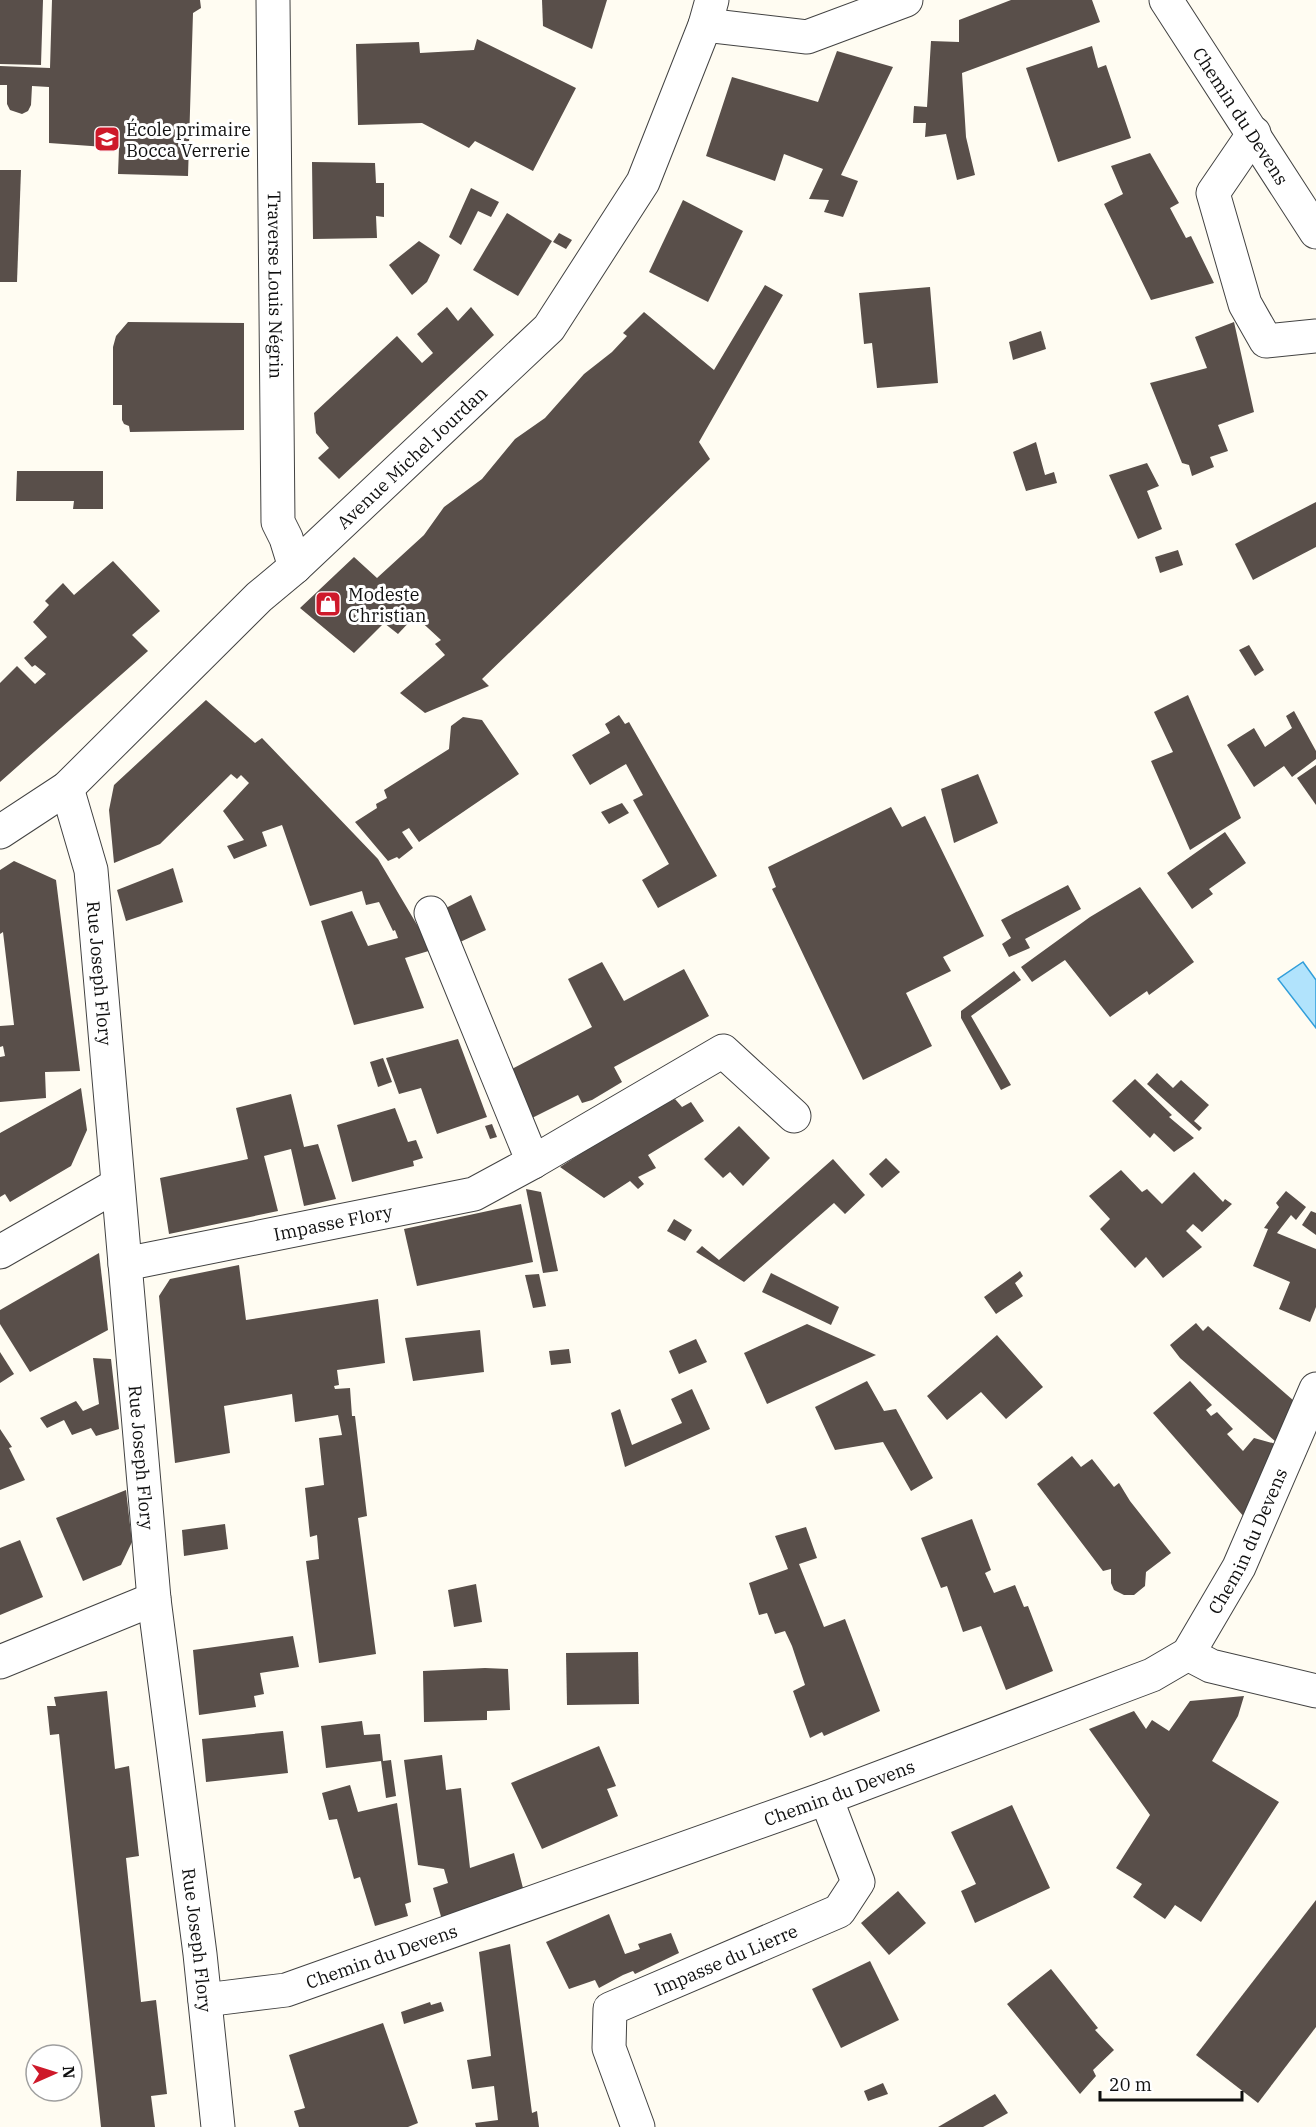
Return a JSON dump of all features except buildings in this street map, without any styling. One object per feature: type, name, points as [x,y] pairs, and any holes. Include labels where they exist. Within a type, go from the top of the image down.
[{"type":"street","name":"Traverse Louis Négrin","points":[[273,0],[278,522],[286,537],[295,567]]},
{"type":"street","points":[[708,13],[807,37],[906,0]]},
{"type":"street","name":"Chemin du Devens","points":[[1166,0],[1316,232]]},
{"type":"street","name":"Avenue Michel Jourdan","points":[[0,832],[67,788],[259,597],[295,567],[549,328],[643,182],[708,13]]},
{"type":"street","points":[[1254,133],[1213,194],[1245,304],[1266,341],[1316,336]]},
{"type":"street","name":"Rue Joseph Flory","points":[[67,788],[91,870],[154,1599],[205,2000],[218,2127]]},
{"type":"street","points":[[431,914],[533,1162]]},
{"type":"street","name":"Impasse Flory","points":[[125,1264],[474,1194],[533,1162],[723,1050],[794,1116]]},
{"type":"street","points":[[0,1252],[117,1185]]},
{"type":"street","name":"Chemin du Devens","points":[[205,2000],[286,1990],[826,1798],[1152,1675],[1188,1654],[1239,1567],[1316,1389]]},
{"type":"street","points":[[0,1662],[154,1599]]},
{"type":"street","points":[[1188,1654],[1211,1666],[1316,1690]]},
{"type":"street","name":"Impasse du Lierre","points":[[638,2127],[609,2048],[610,2009],[839,1911],[858,1882],[826,1798]]},
{"type":"water","points":[[1303,962],[1316,980],[1316,1028],[1278,979]]},
{"type":"place","name":"École primaire Bocca Verrerie","points":[[107,139]]},
{"type":"place","name":"Modeste Christian","points":[[328,604]]}]
